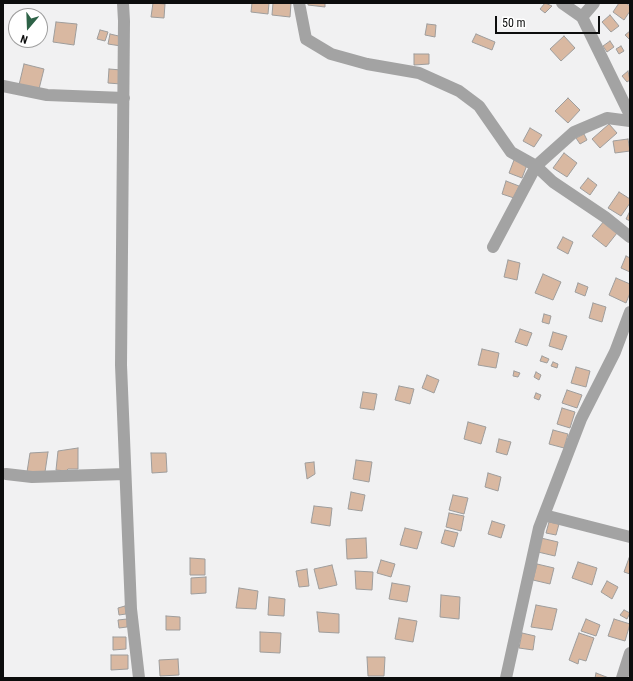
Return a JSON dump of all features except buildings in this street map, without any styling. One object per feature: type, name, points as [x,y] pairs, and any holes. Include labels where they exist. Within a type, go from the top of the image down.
[{"type":"street","points":[[123,3],[124,98],[122,365],[131,609],[139,678]]},
{"type":"street","points":[[299,3],[306,40],[331,54],[367,64],[419,73],[459,91],[479,106],[511,152],[536,166],[553,182],[630,237]]},
{"type":"street","points":[[562,3],[582,17],[630,114]]},
{"type":"street","points":[[582,17],[594,3]]},
{"type":"street","points":[[3,86],[47,95],[124,98]]},
{"type":"street","points":[[493,247],[536,166],[574,132],[607,118],[630,121]]},
{"type":"street","points":[[506,678],[539,528],[581,419],[615,352],[630,312]]},
{"type":"street","points":[[6,474],[32,477],[125,474]]},
{"type":"street","points":[[544,515],[630,537]]},
{"type":"street","points":[[622,678],[630,653]]}]
